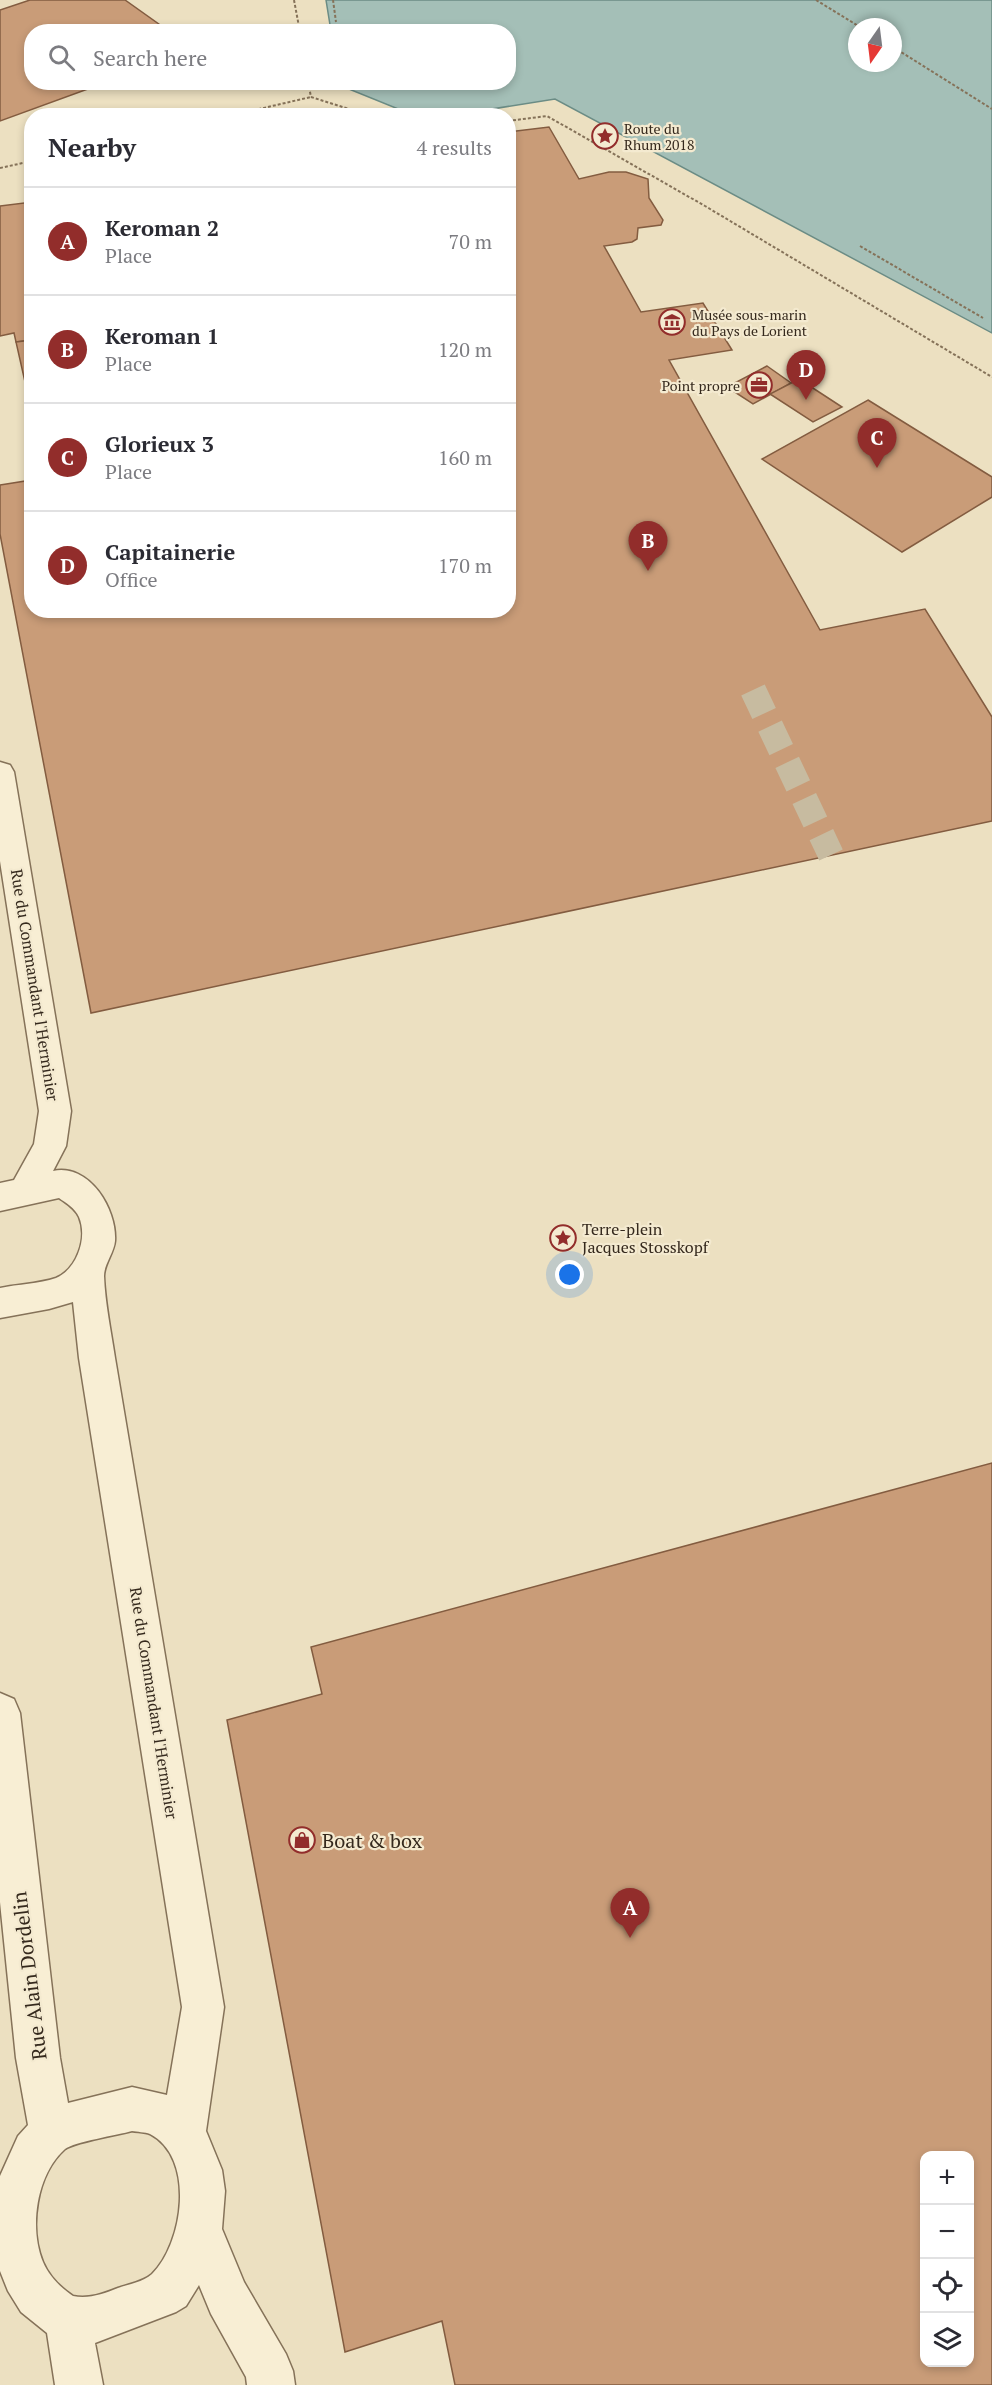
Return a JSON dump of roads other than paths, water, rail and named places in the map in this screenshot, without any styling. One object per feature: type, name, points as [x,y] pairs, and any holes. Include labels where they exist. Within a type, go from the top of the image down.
[{"type":"street","name":"Rue du Commandant l'Herminier","points":[[0,772],[55,1112],[50,1146],[12,1194]]},
{"type":"street","points":[[0,1303],[66,1289],[87,1272],[97,1251],[100,1230],[94,1210],[81,1194],[62,1183],[12,1194]]},
{"type":"street","name":"Rue du Commandant l'Herminier","points":[[87,1272],[97,1358],[203,2007],[183,2134]]},
{"type":"street","name":"Rue Alain Dordelin","points":[[0,1713],[38,2058],[51,2131]]},
{"type":"street","points":[[132,2109],[161,2114],[183,2134],[197,2163],[203,2195],[200,2230],[187,2264],[166,2292],[92,2322],[68,2320],[40,2302],[20,2273],[5,2239],[14,2199],[27,2162],[51,2131],[132,2109]]},
{"type":"street","points":[[200,2230],[227,2298],[269,2372],[271,2385]]},
{"type":"street","points":[[68,2320],[79,2385]]},
{"type":"water","points":[[326,0],[992,0],[992,333],[555,99],[498,108],[396,108],[351,90],[516,90],[516,24],[330,24]]},
{"type":"tunnel","points":[[753,690],[831,855]]},
{"type":"place","name":"Route du Rhum 2018","points":[[605,136]]},
{"type":"place","name":"Musée sous-marin du Pays de Lorient","points":[[672,322]]},
{"type":"place","name":"Point propre","points":[[759,385]]},
{"type":"place","name":"Capitainerie","points":[[806,400]]},
{"type":"place","name":"Glorieux 3","points":[[877,468]]},
{"type":"place","name":"Keroman 1","points":[[648,571]]},
{"type":"place","name":"Terre-plein Jacques Stosskopf","points":[[563,1238]]},
{"type":"place","name":"Boat & box","points":[[302,1840]]},
{"type":"place","name":"Keroman 2","points":[[630,1938]]}]
